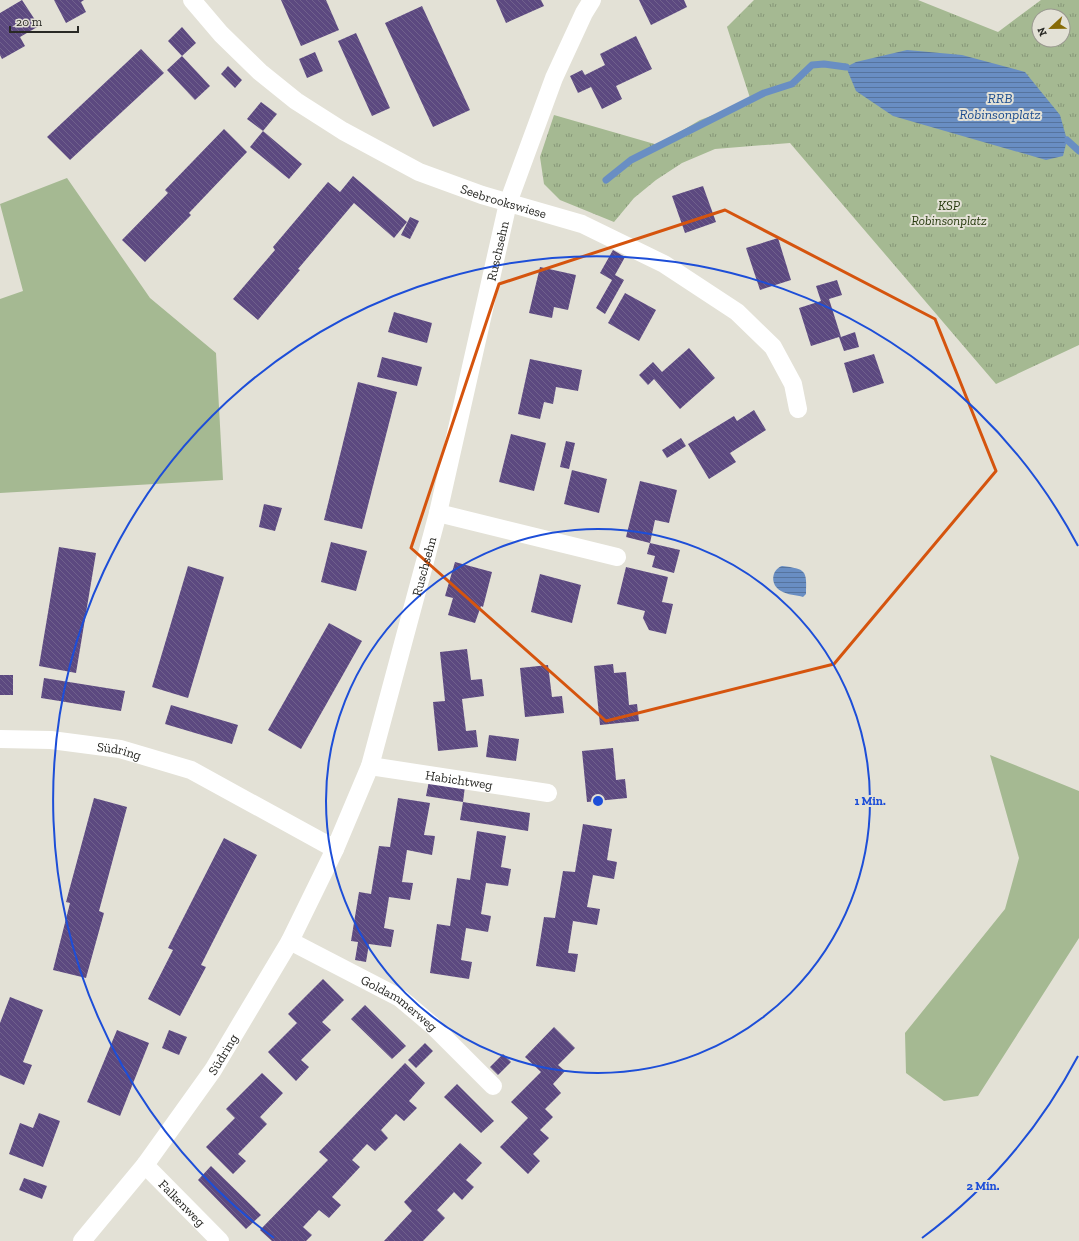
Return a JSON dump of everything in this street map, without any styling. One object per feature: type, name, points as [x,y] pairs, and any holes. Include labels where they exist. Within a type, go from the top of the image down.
[{"type":"street","name":"Seebrookswiese","points":[[192,0],[221,34],[260,72],[296,101],[343,131],[420,172],[508,203],[582,224],[664,264],[737,312],[773,347],[793,384],[798,409]]},
{"type":"street","name":"Ruschsehn","points":[[410,620],[438,513],[508,203],[554,78],[584,13],[592,0]]},
{"type":"street","points":[[438,513],[617,557]]},
{"type":"street","name":"Südring","points":[[82,1241],[144,1165],[213,1070],[290,941],[336,849],[370,766],[410,620]]},
{"type":"street","name":"Südring","points":[[0,739],[50,740],[120,749],[191,770],[336,849]]},
{"type":"street","name":"Habichtweg","points":[[370,766],[548,793]]},
{"type":"street","name":"Goldammerweg","points":[[290,941],[400,998],[432,1025],[493,1086]]},
{"type":"street","name":"Falkenweg","points":[[144,1165],[220,1241]]},
{"type":"highlighted area","points":[[725,210],[935,319],[996,471],[834,664],[606,721],[411,548],[499,284]]},
{"type":"green space","name":"KSP Robinsonplatz","points":[[754,0],[918,0],[998,32],[1041,0],[1079,0],[1079,345],[996,384],[790,143],[715,149],[682,163],[656,180],[634,198],[614,222],[560,200],[544,184],[540,157],[554,115],[658,145],[700,120],[751,101],[727,27]]},
{"type":"green space","points":[[67,178],[150,298],[216,353],[223,480],[0,493],[0,299],[23,291],[0,204]]},
{"type":"green space","points":[[990,755],[1079,791],[1079,938],[978,1096],[944,1101],[906,1073],[905,1033],[1005,909],[1019,858]]},
{"type":"water","name":"RRB Robinsonplatz","points":[[907,50],[962,55],[1025,72],[1060,115],[1067,140],[1063,156],[1046,160],[893,116],[856,91],[846,67],[856,62]]},
{"type":"water","points":[[782,566],[796,568],[803,572],[806,580],[806,594],[803,597],[783,592],[777,588],[773,578],[778,568]]},
{"type":"building","points":[[22,0],[39,26],[20,37],[25,46],[2,59],[0,55],[0,13]]},
{"type":"building","points":[[54,0],[84,0],[81,2],[86,12],[66,23]]},
{"type":"building","points":[[281,0],[326,0],[339,30],[301,46]]},
{"type":"building","points":[[496,0],[541,0],[544,6],[506,23]]},
{"type":"building","points":[[639,0],[684,0],[687,7],[651,25]]},
{"type":"building","points":[[422,6],[470,110],[433,127],[385,23]]},
{"type":"building","points":[[182,27],[196,43],[182,56],[168,41]]},
{"type":"building","points":[[356,33],[390,108],[372,116],[338,41]]},
{"type":"building","points":[[636,36],[652,69],[616,86],[622,99],[602,109],[591,87],[578,93],[570,76],[582,70],[585,75],[605,65],[600,54]]},
{"type":"building","points":[[141,49],[164,73],[70,160],[47,137]]},
{"type":"building","points":[[315,52],[323,71],[307,78],[299,59]]},
{"type":"building","points":[[182,56],[210,86],[195,100],[167,70]]},
{"type":"building","points":[[228,66],[242,80],[235,88],[221,74]]},
{"type":"building","points":[[261,102],[277,114],[263,131],[247,119]]},
{"type":"building","points":[[224,129],[247,152],[189,213],[191,215],[145,262],[122,240],[168,193],[165,190]]},
{"type":"building","points":[[263,131],[302,164],[289,179],[250,147]]},
{"type":"building","points":[[353,176],[407,222],[394,238],[354,203],[298,269],[300,270],[258,320],[233,299],[275,250],[273,247],[328,182],[340,192]]},
{"type":"building","points":[[703,186],[716,222],[685,233],[672,196]]},
{"type":"building","points":[[410,217],[419,221],[410,239],[401,235]]},
{"type":"building","points":[[778,238],[791,280],[760,290],[746,248]]},
{"type":"building","points":[[613,250],[625,257],[615,275],[624,280],[605,314],[596,308],[612,280],[600,273]]},
{"type":"building","points":[[540,267],[576,275],[568,310],[554,307],[552,318],[529,313]]},
{"type":"building","points":[[837,280],[842,295],[829,299],[841,337],[855,332],[859,347],[844,351],[839,337],[811,346],[799,308],[821,301],[816,286]]},
{"type":"building","points":[[625,293],[656,310],[639,341],[608,323]]},
{"type":"building","points":[[394,312],[432,323],[427,343],[388,332]]},
{"type":"building","points":[[689,348],[715,378],[680,409],[654,379],[648,385],[639,375],[653,362],[662,372]]},
{"type":"building","points":[[874,354],[884,383],[853,393],[844,363]]},
{"type":"building","points":[[382,357],[422,367],[417,386],[377,377]]},
{"type":"building","points":[[530,359],[582,370],[578,391],[556,387],[553,404],[544,402],[540,419],[518,414]]},
{"type":"building","points":[[358,382],[397,392],[362,529],[324,520]]},
{"type":"building","points":[[754,410],[766,430],[730,453],[736,462],[709,479],[688,444],[734,416],[737,421]]},
{"type":"building","points":[[511,434],[546,443],[534,491],[499,482]]},
{"type":"building","points":[[681,438],[686,446],[667,458],[662,450]]},
{"type":"building","points":[[566,441],[575,443],[569,469],[560,467]]},
{"type":"building","points":[[572,470],[607,479],[599,513],[564,504]]},
{"type":"building","points":[[640,481],[677,490],[669,523],[655,520],[650,543],[626,537]]},
{"type":"building","points":[[264,504],[282,508],[275,531],[259,527]]},
{"type":"building","points":[[331,542],[367,551],[356,591],[321,582]]},
{"type":"building","points":[[650,543],[680,550],[674,573],[652,567],[655,556],[647,554]]},
{"type":"building","points":[[59,547],[96,553],[76,673],[39,666]]},
{"type":"building","points":[[455,562],[492,572],[483,607],[481,606],[475,623],[448,615],[453,598],[445,596]]},
{"type":"building","points":[[188,566],[224,577],[188,698],[152,687]]},
{"type":"building","points":[[626,567],[668,577],[662,602],[673,604],[666,634],[649,630],[643,618],[645,611],[617,604]]},
{"type":"building","points":[[540,574],[581,585],[572,623],[531,612]]},
{"type":"building","points":[[329,623],[362,641],[301,749],[268,730]]},
{"type":"building","points":[[467,649],[471,680],[482,679],[484,696],[462,699],[466,731],[476,730],[478,747],[438,751],[433,702],[445,701],[440,652]]},
{"type":"building","points":[[613,664],[614,673],[626,672],[629,705],[637,704],[639,721],[600,725],[594,666]]},
{"type":"building","points":[[548,665],[552,697],[562,696],[564,713],[525,717],[520,668]]},
{"type":"building","points":[[0,675],[13,675],[13,695],[0,695]]},
{"type":"building","points":[[44,678],[125,691],[121,711],[41,698]]},
{"type":"building","points":[[171,705],[238,725],[232,744],[165,724]]},
{"type":"building","points":[[489,735],[519,739],[516,761],[486,757]]},
{"type":"building","points":[[613,748],[616,780],[625,779],[627,798],[587,802],[582,751]]},
{"type":"building","points":[[429,781],[465,786],[463,802],[426,796]]},
{"type":"building","points":[[94,798],[127,807],[99,911],[104,913],[86,978],[53,970],[70,903],[66,902]]},
{"type":"building","points":[[398,798],[430,803],[424,835],[435,836],[432,855],[407,850],[402,882],[413,883],[410,900],[389,897],[384,928],[394,930],[391,947],[369,944],[366,962],[355,960],[358,942],[351,941],[359,892],[371,894],[379,846],[390,847]]},
{"type":"building","points":[[463,802],[530,813],[528,831],[460,820]]},
{"type":"building","points":[[583,824],[612,829],[607,860],[617,862],[614,879],[593,875],[587,907],[600,909],[597,925],[573,921],[568,953],[578,954],[575,972],[536,966],[544,917],[555,918],[563,871],[575,872]]},
{"type":"building","points":[[477,831],[506,836],[501,867],[511,869],[508,886],[486,883],[481,914],[491,916],[488,932],[466,928],[461,960],[472,962],[469,979],[430,973],[437,924],[450,926],[457,878],[470,880]]},
{"type":"building","points":[[224,838],[257,855],[201,965],[206,967],[180,1016],[148,999],[173,950],[168,948]]},
{"type":"building","points":[[323,979],[344,1000],[322,1022],[331,1030],[301,1060],[309,1067],[296,1081],[268,1052],[297,1023],[288,1014]]},
{"type":"building","points":[[10,997],[43,1010],[23,1062],[32,1065],[24,1085],[0,1075],[0,1023]]},
{"type":"building","points":[[365,1005],[406,1046],[392,1059],[351,1019]]},
{"type":"building","points":[[554,1027],[575,1048],[558,1065],[565,1071],[553,1084],[561,1093],[545,1109],[553,1117],[540,1130],[549,1138],[533,1154],[540,1161],[528,1174],[500,1147],[528,1118],[511,1102],[541,1072],[525,1057]]},
{"type":"building","points":[[117,1030],[149,1043],[120,1116],[87,1102]]},
{"type":"building","points":[[169,1030],[187,1037],[179,1055],[162,1048]]},
{"type":"building","points":[[425,1043],[433,1051],[416,1068],[408,1060]]},
{"type":"building","points":[[503,1054],[511,1062],[498,1075],[490,1067]]},
{"type":"building","points":[[405,1063],[425,1083],[409,1101],[417,1108],[404,1121],[396,1114],[381,1130],[388,1138],[375,1151],[367,1144],[352,1160],[360,1167],[332,1197],[341,1205],[329,1218],[319,1210],[303,1227],[312,1235],[306,1241],[272,1241],[260,1230],[328,1160],[319,1152]]},
{"type":"building","points":[[262,1073],[283,1093],[260,1117],[267,1124],[238,1154],[246,1161],[233,1174],[206,1147],[235,1118],[226,1109]]},
{"type":"building","points":[[457,1084],[494,1121],[481,1133],[444,1097]]},
{"type":"building","points":[[39,1113],[60,1121],[43,1167],[9,1154],[20,1123],[33,1128]]},
{"type":"building","points":[[460,1143],[482,1163],[466,1180],[474,1187],[462,1200],[454,1192],[437,1210],[445,1218],[423,1241],[384,1241],[412,1211],[404,1202]]},
{"type":"building","points":[[211,1166],[261,1215],[246,1229],[198,1180]]},
{"type":"building","points":[[24,1178],[47,1186],[42,1199],[19,1190]]},
{"type":"waterway","points":[[606,180],[631,160],[764,93],[792,84],[812,65],[824,64],[846,67]]},
{"type":"waterway","points":[[1067,140],[1079,151]]}]
